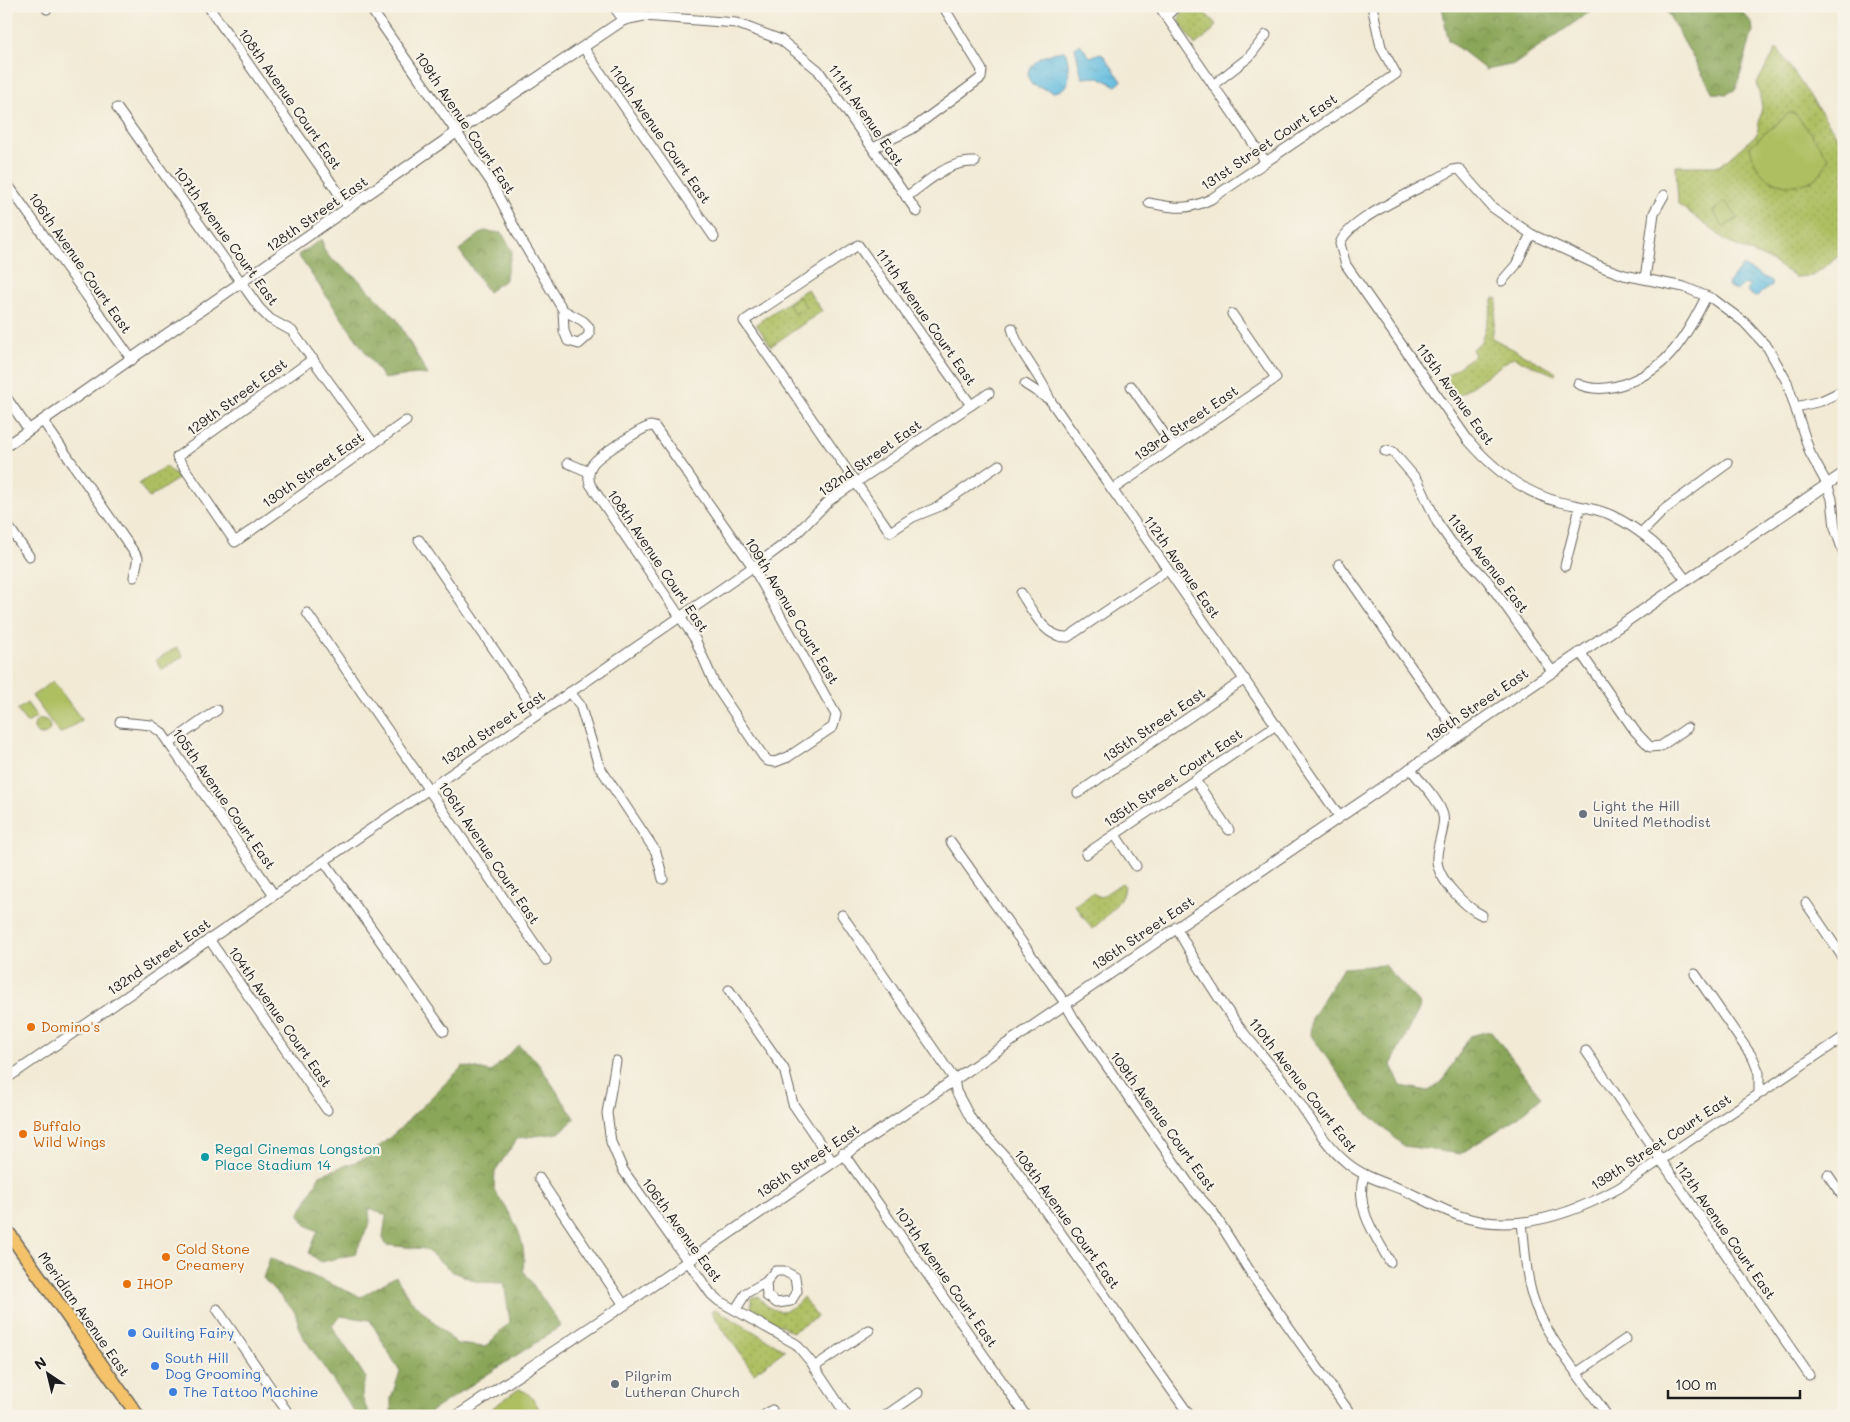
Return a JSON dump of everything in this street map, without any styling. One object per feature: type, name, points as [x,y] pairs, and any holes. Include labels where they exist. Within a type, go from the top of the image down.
[{"type":"main road","name":"Meridian Avenue East","points":[[6,1229],[138,1416]]},
{"type":"street","name":"108th Avenue Court East","points":[[208,6],[349,208]]},
{"type":"street","name":"109th Avenue Court East","points":[[369,6],[491,182],[519,236],[563,310]]},
{"type":"street","points":[[614,6],[624,20]]},
{"type":"street","name":"128th Street East","points":[[6,446],[242,284],[457,132],[644,6]]},
{"type":"street","points":[[873,148],[912,129],[981,78],[982,70],[944,6]]},
{"type":"street","points":[[1159,6],[1266,162]]},
{"type":"street","points":[[1166,17],[1176,6]]},
{"type":"street","name":"131st Street Court East","points":[[1149,203],[1178,209],[1202,203],[1396,74],[1381,47],[1372,6]]},
{"type":"street","name":"111th Avenue East","points":[[624,20],[644,16],[736,24],[781,40],[818,70],[917,212]]},
{"type":"street","points":[[1213,85],[1249,57],[1266,35]]},
{"type":"street","name":"110th Avenue Court East","points":[[583,47],[714,237]]},
{"type":"street","name":"107th Avenue Court East","points":[[117,108],[242,284],[270,319],[292,331],[374,444]]},
{"type":"street","points":[[906,197],[953,165],[962,161],[974,162]]},
{"type":"street","name":"115th Avenue East","points":[[1531,234],[1492,207],[1459,169],[1452,170],[1403,195],[1346,233],[1340,244],[1346,265],[1468,440],[1482,456],[1495,468],[1524,488],[1558,501],[1610,515],[1642,532],[1670,559],[1686,580]]},
{"type":"street","name":"106th Avenue Court East","points":[[6,182],[132,360]]},
{"type":"street","points":[[1645,279],[1654,213],[1664,196]]},
{"type":"street","points":[[1502,280],[1516,265],[1531,234],[1602,268],[1684,287],[1730,310],[1759,336],[1779,364],[1796,407],[1810,453],[1827,484],[1832,499],[1835,528],[1844,554]]},
{"type":"street","name":"111th Avenue Court East","points":[[856,482],[744,321],[858,245],[970,405]]},
{"type":"street","points":[[1578,384],[1593,388],[1626,383],[1663,360],[1680,342],[1706,297]]},
{"type":"street","name":"133rd Street East","points":[[1112,490],[1276,378],[1232,314]]},
{"type":"street","name":"112th Avenue East","points":[[1012,328],[1019,346],[1044,385],[1050,400],[1339,816]]},
{"type":"street","name":"129th Street East","points":[[235,542],[176,457],[314,359]]},
{"type":"street","points":[[1025,384],[1050,400]]},
{"type":"street","points":[[1131,386],[1174,448]]},
{"type":"street","points":[[1796,407],[1820,401],[1844,390]]},
{"type":"street","name":"132nd Street East","points":[[6,1079],[753,567],[791,539],[830,500],[989,393]]},
{"type":"street","points":[[6,397],[29,430]]},
{"type":"street","points":[[43,420],[138,558],[134,577]]},
{"type":"street","name":"130th Street East","points":[[235,542],[406,421]]},
{"type":"street","name":"109th Avenue Court East","points":[[589,472],[594,462],[638,432],[651,426],[655,427],[753,567],[836,715],[833,727],[788,757],[775,762]]},
{"type":"street","name":"113th Avenue East","points":[[1385,451],[1393,452],[1418,481],[1442,529],[1461,554],[1487,580],[1552,671]]},
{"type":"street","points":[[568,462],[589,472]]},
{"type":"street","points":[[1642,532],[1665,510],[1728,463]]},
{"type":"street","points":[[856,482],[890,532],[913,517],[938,507],[999,464]]},
{"type":"street","name":"108th Avenue Court East","points":[[589,472],[588,479],[593,490],[697,643],[715,685],[724,700],[763,756],[768,761],[775,762]]},
{"type":"street","name":"136th Street East","points":[[460,1415],[1844,473]]},
{"type":"street","points":[[1565,566],[1580,506]]},
{"type":"street","points":[[6,523],[29,556]]},
{"type":"street","points":[[419,540],[538,714]]},
{"type":"street","points":[[1339,564],[1458,734]]},
{"type":"street","points":[[1021,593],[1042,623],[1056,637],[1068,637],[1168,570]]},
{"type":"street","name":"106th Avenue Court East","points":[[307,613],[546,960]]},
{"type":"street","points":[[1580,652],[1650,748],[1661,746],[1687,728]]},
{"type":"street","name":"135th Street East","points":[[1078,794],[1244,679]]},
{"type":"street","points":[[570,692],[580,705],[598,766],[656,852],[663,879]]},
{"type":"street","points":[[169,744],[217,710]]},
{"type":"street","name":"105th Avenue Court East","points":[[120,722],[146,724],[159,730],[274,895]]},
{"type":"street","name":"135th Street Court East","points":[[1086,854],[1276,726]]},
{"type":"street","points":[[1410,768],[1434,798],[1443,815],[1436,856],[1439,867],[1456,896],[1472,910],[1482,915]]},
{"type":"street","points":[[1195,780],[1228,830]]},
{"type":"street","points":[[1115,835],[1136,866]]},
{"type":"street","name":"109th Avenue Court East","points":[[951,842],[1065,1003],[1085,1036],[1194,1191],[1213,1212],[1254,1278],[1352,1416]]},
{"type":"street","points":[[324,861],[444,1032]]},
{"type":"street","points":[[1806,903],[1844,958]]},
{"type":"street","name":"108th Avenue Court East","points":[[842,915],[954,1079],[956,1091],[970,1119],[1012,1164],[1190,1416]]},
{"type":"street","name":"110th Avenue Court East","points":[[1176,927],[1223,1004],[1244,1033],[1282,1078],[1336,1154],[1364,1175]]},
{"type":"street","name":"104th Avenue Court East","points":[[209,939],[327,1110]]},
{"type":"street","points":[[1695,974],[1753,1058],[1759,1073],[1759,1093]]},
{"type":"street","points":[[729,990],[784,1069],[794,1104],[832,1161]]},
{"type":"street","name":"139th Street Court East","points":[[1364,1175],[1396,1187],[1459,1216],[1494,1223],[1522,1223],[1557,1215],[1598,1200],[1844,1037]]},
{"type":"street","name":"112th Avenue Court East","points":[[1586,1051],[1809,1375]]},
{"type":"street","name":"106th Avenue East","points":[[616,1061],[607,1113],[611,1142],[623,1170],[711,1294],[796,1344],[847,1416]]},
{"type":"street","name":"107th Avenue Court East","points":[[843,1153],[1026,1416]]},
{"type":"street","points":[[1364,1175],[1360,1192],[1362,1205],[1371,1227],[1390,1262]]},
{"type":"street","points":[[1828,1176],[1844,1198]]},
{"type":"street","points":[[539,1178],[624,1304]]},
{"type":"street","points":[[1522,1223],[1530,1289],[1535,1305],[1556,1341],[1607,1416]]},
{"type":"street","points":[[736,1309],[746,1293],[766,1282]]},
{"type":"street","points":[[216,1309],[290,1416]]},
{"type":"street","points":[[814,1367],[869,1330]]},
{"type":"street","points":[[1578,1372],[1626,1339]]},
{"type":"street","points":[[885,1416],[918,1394]]},
{"type":"street","points":[[763,1416],[772,1410]]},
{"type":"green space","points":[[1186,6],[1198,6],[1216,24],[1212,31],[1195,45],[1178,20]]},
{"type":"green space","points":[[1442,6],[1598,6],[1515,64],[1486,70],[1448,40]]},
{"type":"green space","points":[[1670,6],[1737,6],[1752,23],[1753,31],[1736,89],[1727,94],[1713,93],[1667,12]]},
{"type":"green space","points":[[1777,48],[1844,146],[1844,252],[1812,276],[1795,277],[1773,262],[1730,243],[1678,204],[1676,166],[1720,166],[1757,134],[1762,107],[1757,83]]},
{"type":"green space","points":[[1789,113],[1796,114],[1829,158],[1819,175],[1813,180],[1797,185],[1780,184],[1765,177],[1756,165],[1750,146]]},
{"type":"green space","points":[[1726,202],[1738,218],[1724,227],[1713,211]]},
{"type":"green space","points":[[484,231],[502,233],[512,251],[505,280],[488,292],[459,250]]},
{"type":"green space","points":[[322,239],[324,250],[330,258],[358,279],[396,318],[428,375],[416,374],[384,379],[298,255]]},
{"type":"green space","points":[[807,289],[822,311],[771,346],[756,324]]},
{"type":"green space","points":[[800,297],[806,307],[795,314],[788,304]]},
{"type":"green space","points":[[1494,298],[1498,299],[1492,338],[1556,372],[1555,375],[1513,357],[1451,401],[1438,382],[1475,355],[1472,349],[1481,342]]},
{"type":"green space","points":[[165,466],[179,478],[149,498],[139,484]]},
{"type":"green space","points":[[177,647],[183,656],[162,670],[156,660]]},
{"type":"green space","points":[[53,681],[82,720],[60,734],[32,696]]},
{"type":"green space","points":[[27,703],[37,717],[27,723],[17,710]]},
{"type":"green space","points":[[42,719],[48,721],[50,727],[48,733],[42,735],[36,733],[34,727],[36,721]]},
{"type":"green space","points":[[1122,883],[1125,886],[1120,899],[1108,915],[1092,929],[1075,905],[1092,893],[1101,897]]},
{"type":"green space","points":[[1384,965],[1421,1005],[1391,1065],[1401,1086],[1429,1091],[1443,1080],[1470,1036],[1491,1031],[1541,1097],[1517,1118],[1460,1154],[1404,1146],[1364,1110],[1310,1034],[1312,1017],[1343,968]]},
{"type":"green space","points":[[518,1045],[536,1060],[575,1119],[559,1133],[518,1138],[495,1171],[494,1190],[512,1218],[521,1237],[524,1259],[523,1270],[561,1326],[424,1416],[391,1416],[391,1398],[400,1372],[370,1320],[341,1316],[332,1326],[366,1378],[362,1397],[371,1416],[357,1416],[302,1335],[295,1312],[263,1278],[270,1258],[361,1297],[396,1276],[409,1298],[457,1344],[485,1347],[510,1322],[504,1283],[478,1282],[453,1272],[425,1249],[386,1245],[383,1237],[386,1215],[369,1209],[370,1222],[355,1254],[321,1262],[309,1253],[318,1231],[306,1225],[299,1215],[320,1175],[366,1158],[396,1132],[463,1066],[491,1072]]},
{"type":"green space","points":[[758,1296],[767,1306],[779,1311],[788,1310],[803,1297],[817,1317],[792,1332],[751,1308],[751,1298]]},
{"type":"green space","points":[[715,1309],[785,1350],[754,1373],[711,1312]]},
{"type":"green space","points":[[519,1389],[527,1393],[533,1400],[541,1416],[481,1416]]},
{"type":"water","points":[[1080,44],[1090,57],[1100,53],[1104,56],[1122,81],[1116,86],[1099,77],[1082,78],[1075,47]]},
{"type":"water","points":[[1064,51],[1067,56],[1069,73],[1068,81],[1064,88],[1054,92],[1032,85],[1028,78],[1028,71],[1031,65],[1050,54]]},
{"type":"water","points":[[1742,266],[1771,281],[1772,285],[1755,297],[1747,292],[1750,286],[1744,284],[1738,290],[1729,287],[1728,284]]},
{"type":"place","name":"Light the Hill United Methodist","points":[[1583,814]]},
{"type":"place","name":"Domino's","points":[[31,1027]]},
{"type":"place","name":"Buffalo Wild Wings","points":[[23,1134]]},
{"type":"place","name":"Regal Cinemas Longston Place Stadium 14","points":[[205,1157]]},
{"type":"place","name":"Cold Stone Creamery","points":[[166,1257]]},
{"type":"place","name":"IHOP","points":[[127,1284]]},
{"type":"place","name":"Quilting Fairy","points":[[132,1333]]},
{"type":"place","name":"South Hill Dog Grooming","points":[[155,1366]]},
{"type":"place","name":"Pilgrim Lutheran Church","points":[[615,1384]]},
{"type":"place","name":"The Tattoo Machine","points":[[173,1392]]}]
